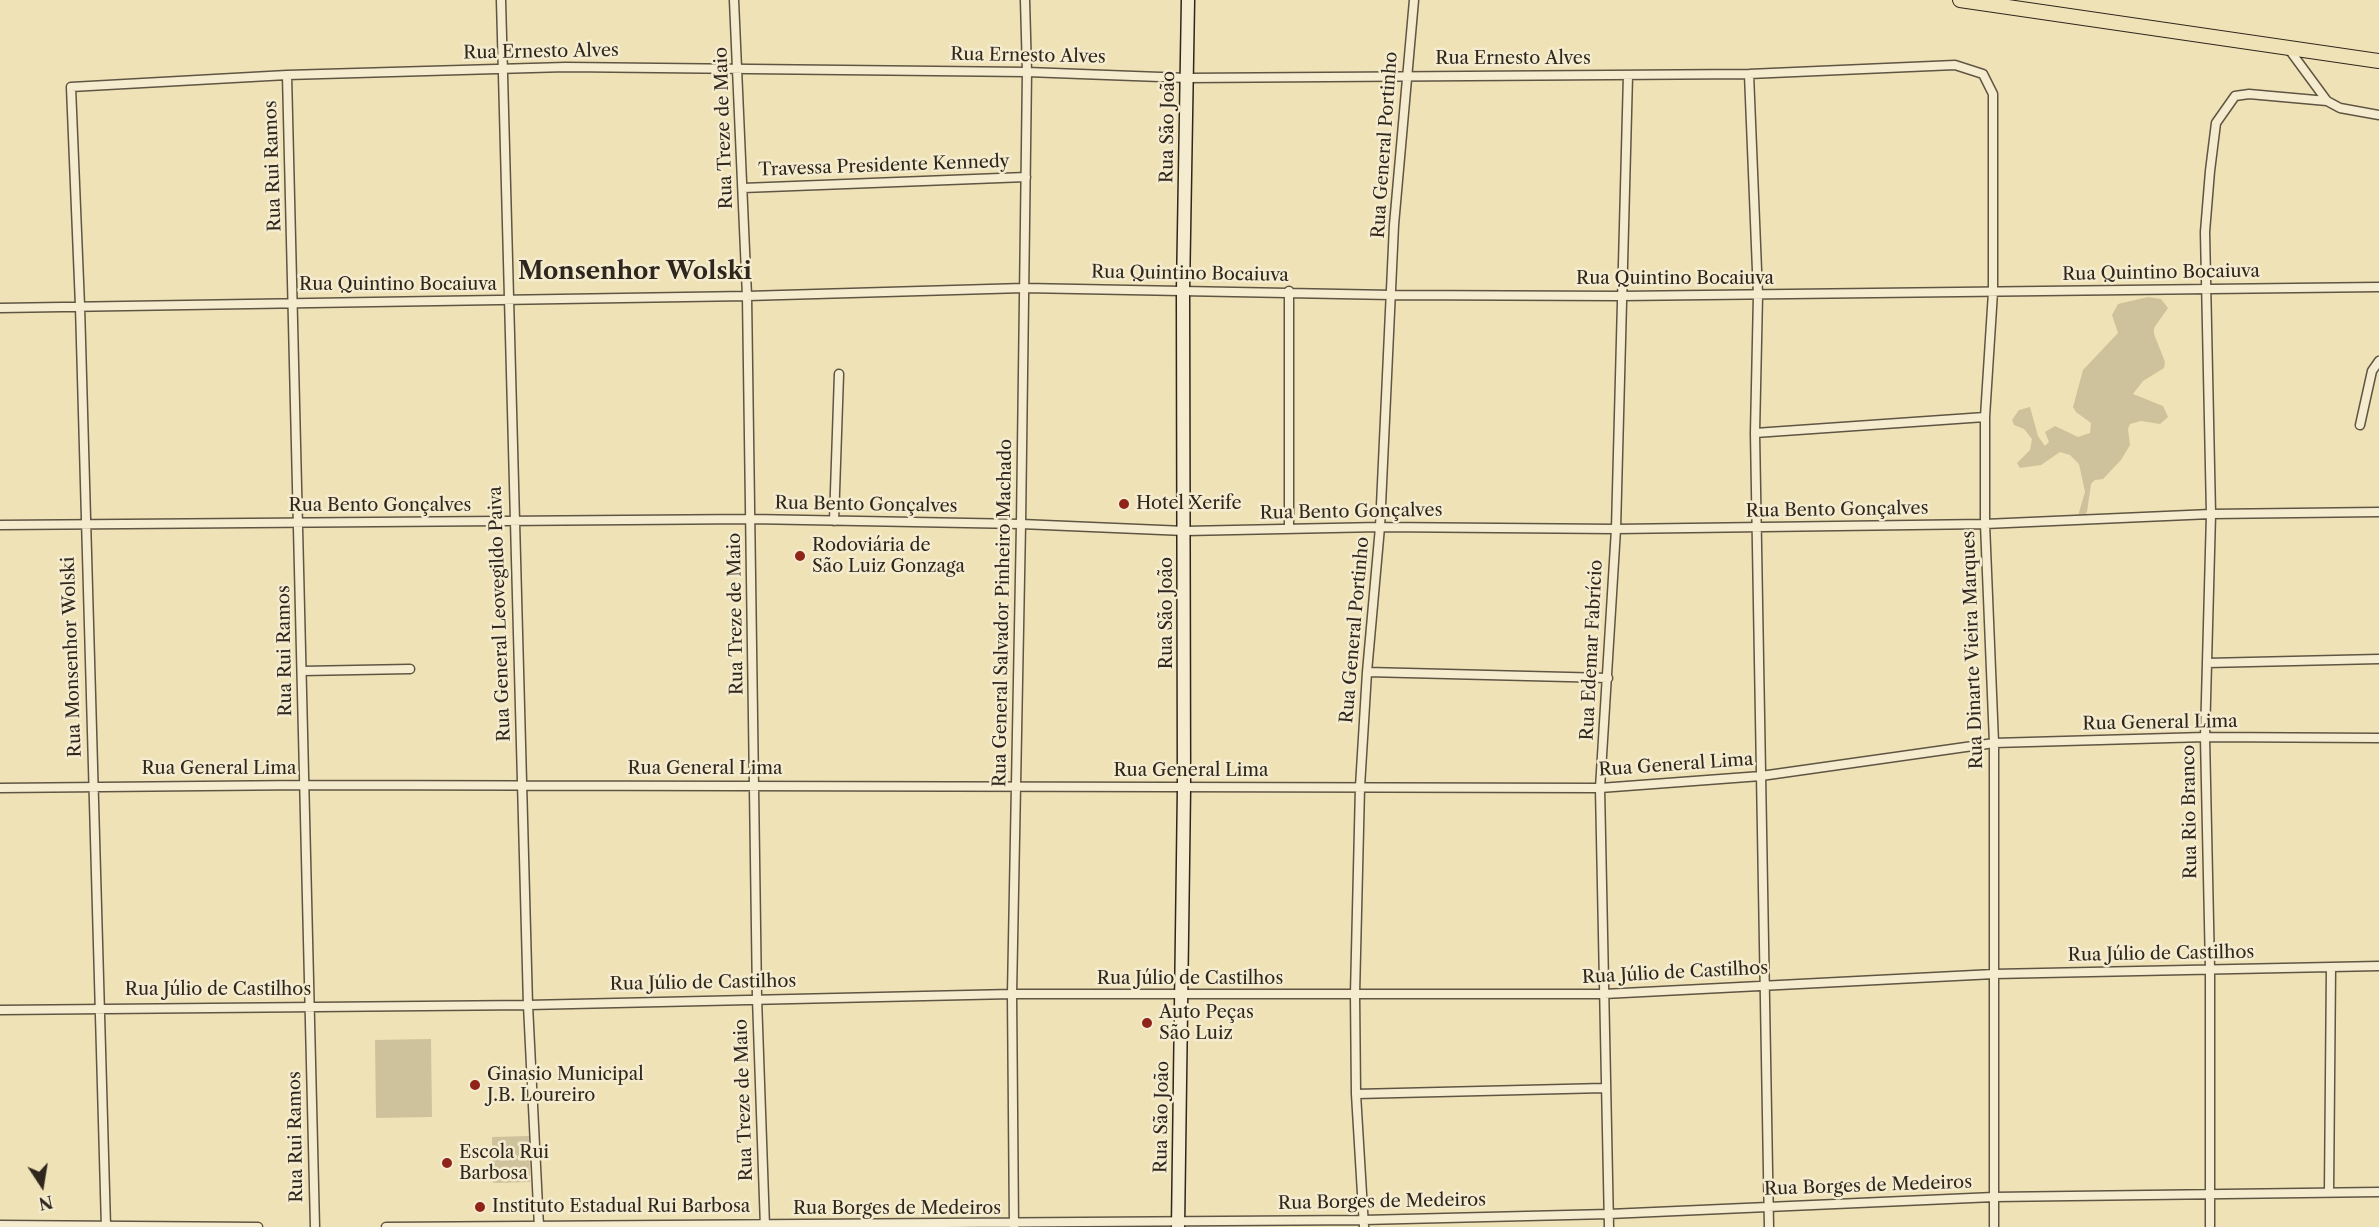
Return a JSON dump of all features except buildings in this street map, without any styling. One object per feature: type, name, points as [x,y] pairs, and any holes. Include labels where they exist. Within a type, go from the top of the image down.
[{"type":"highway","points":[[1960,0],[2379,61]]},
{"type":"main road","name":"Rua São João","points":[[1178,1225],[1184,788],[1184,291],[1188,0]]},
{"type":"street","name":"Rua General Leovegildo Paiva","points":[[501,0],[501,69],[528,1005],[539,1226]]},
{"type":"street","name":"Rua Treze de Maio","points":[[734,0],[739,68],[747,296],[752,519],[757,998],[765,1227]]},
{"type":"street","name":"Rua General Salvador Pinheiro Machado","points":[[1014,1226],[1012,994],[1026,177],[1025,0]]},
{"type":"street","name":"Rua General Portinho","points":[[1364,1223],[1356,1094],[1355,994],[1360,787],[1367,672],[1380,527],[1406,76],[1414,0]]},
{"type":"street","points":[[2288,48],[2327,101]]},
{"type":"street","name":"Rua Ernesto Alves","points":[[71,87],[287,75],[501,69],[739,68],[1027,72],[1187,78],[1749,74],[1955,65],[1983,74]]},
{"type":"street","points":[[1749,74],[1758,295],[1755,433],[1769,1227]]},
{"type":"street","name":"Rua Dinarte Vieira Marques","points":[[1983,74],[1993,94],[1993,292],[1985,417],[1985,524],[1994,743],[1994,1227]]},
{"type":"street","name":"Rua Rui Ramos","points":[[287,75],[315,1227]]},
{"type":"street","name":"Rua Edemar Fabrício","points":[[1610,1227],[1605,1088],[1600,788],[1616,529],[1628,75]]},
{"type":"street","name":"Rua Monsenhor Wolski","points":[[71,87],[80,306],[106,1226]]},
{"type":"street","name":"Rua Rio Branco","points":[[2210,1227],[2210,969],[2205,737],[2211,514],[2205,232],[2216,123],[2235,96],[2249,94],[2327,101],[2340,108],[2379,115]]},
{"type":"street","name":"Travessa Presidente Kennedy","points":[[743,188],[1026,177]]},
{"type":"street","name":"Rua Quintino Bocaiuva","points":[[0,308],[747,296],[1024,288],[1289,291],[1392,295],[1621,296],[2379,287]]},
{"type":"street","points":[[1289,291],[1289,528]]},
{"type":"street","points":[[2360,425],[2372,371],[2379,361]]},
{"type":"street","points":[[834,520],[838,375]]},
{"type":"street","points":[[1755,433],[1985,417]]},
{"type":"street","name":"Rua Bento Gonçalves","points":[[0,525],[752,519],[1021,524],[1185,531],[1380,527],[1616,529],[1985,524],[2211,514],[2379,512]]},
{"type":"street","points":[[2207,663],[2379,659]]},
{"type":"street","points":[[302,671],[410,669]]},
{"type":"street","points":[[1367,672],[1608,678]]},
{"type":"street","name":"Rua General Lima","points":[[0,788],[304,785],[1600,788],[1761,776],[1994,743],[2205,737],[2379,738]]},
{"type":"street","name":"Rua Júlio de Castilhos","points":[[0,1010],[99,1007],[528,1005],[1012,994],[1182,996],[1604,994],[1994,974],[2379,966]]},
{"type":"street","points":[[2328,1192],[2331,967]]},
{"type":"street","points":[[1356,1094],[1605,1088]]},
{"type":"street","name":"Rua Borges de Medeiros","points":[[386,1227],[1364,1223],[1994,1197],[2379,1192]]},
{"type":"street","points":[[0,1225],[258,1227]]},
{"type":"shaded area","points":[[2148,297],[2161,299],[2168,308],[2154,328],[2154,334],[2165,362],[2164,368],[2143,381],[2133,394],[2163,406],[2168,417],[2160,424],[2141,421],[2130,424],[2128,429],[2130,445],[2121,460],[2103,479],[2095,480],[2091,484],[2087,512],[2084,517],[2078,516],[2085,492],[2079,464],[2070,455],[2060,452],[2041,465],[2020,468],[2017,463],[2030,450],[2032,439],[2024,429],[2014,425],[2012,420],[2019,410],[2030,407],[2038,436],[2045,446],[2049,442],[2045,432],[2055,426],[2078,437],[2090,433],[2091,423],[2073,407],[2083,370],[2118,333],[2112,315],[2118,304]]},
{"type":"shaded area","points":[[431,1039],[432,1117],[376,1118],[375,1040]]},
{"type":"shaded area","points":[[529,1136],[530,1182],[493,1183],[492,1137]]},
{"type":"place","name":"Hotel Xerife","points":[[1124,504]]},
{"type":"place","name":"Rodoviária de São Luiz Gonzaga","points":[[800,556]]},
{"type":"place","name":"Auto Peças São Luiz","points":[[1147,1023]]},
{"type":"place","name":"Ginasio Municipal J.B. Loureiro","points":[[475,1085]]},
{"type":"place","name":"Escola Rui Barbosa","points":[[447,1163]]},
{"type":"place","name":"Instituto Estadual Rui Barbosa","points":[[480,1207]]},
{"type":"district","name":"Monsenhor Wolski","points":[[635,272]]}]
